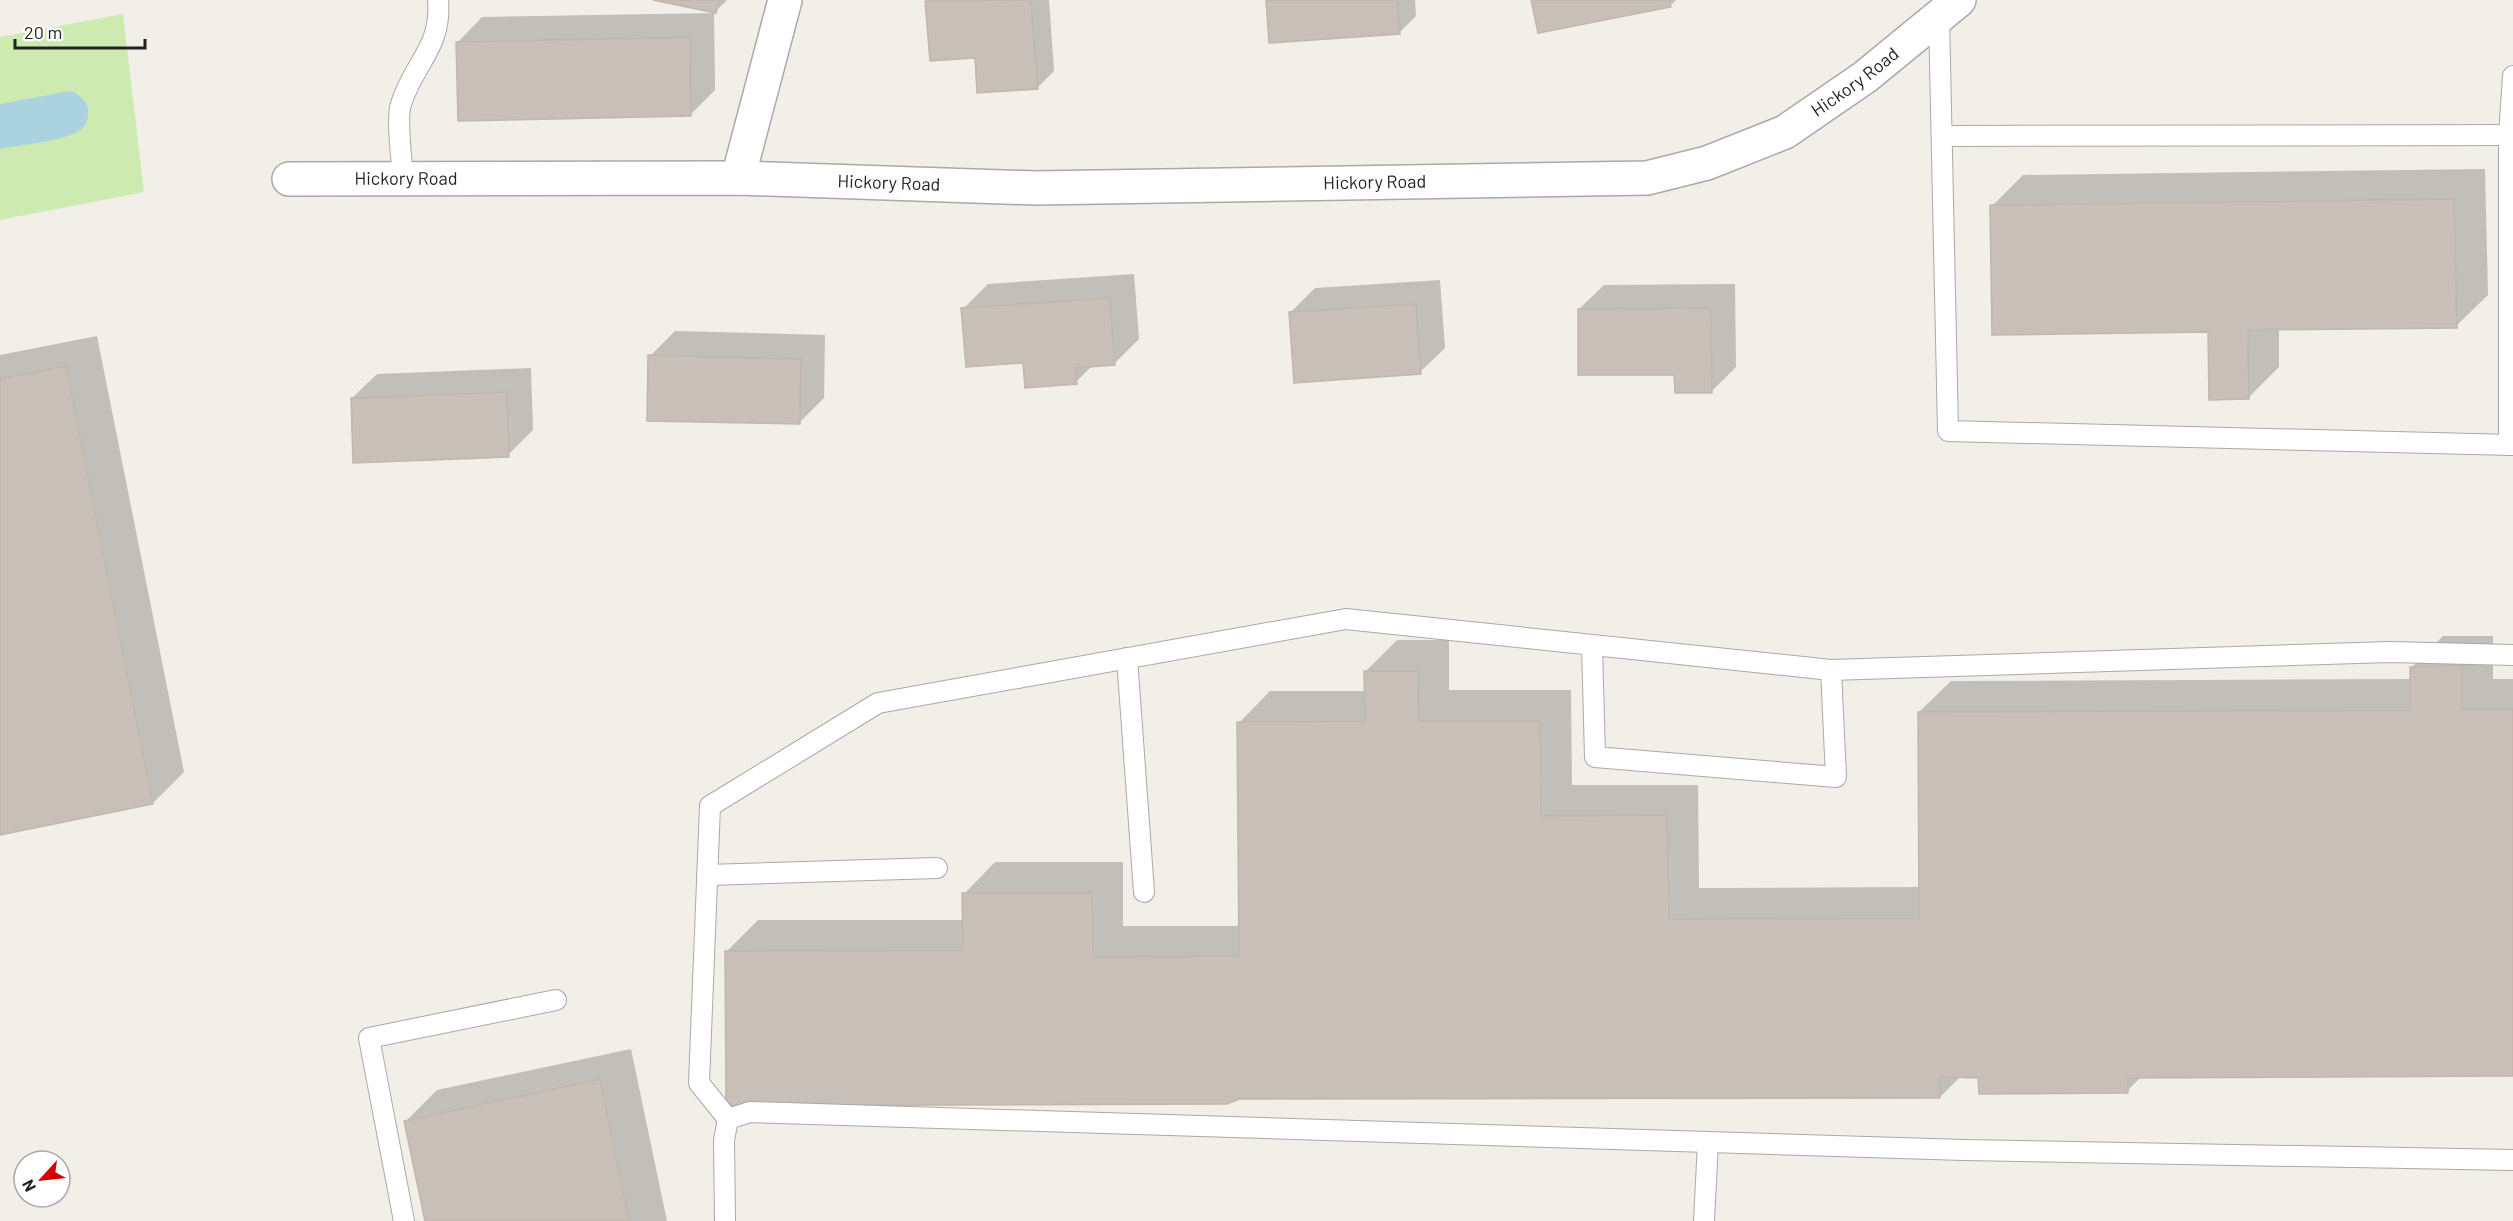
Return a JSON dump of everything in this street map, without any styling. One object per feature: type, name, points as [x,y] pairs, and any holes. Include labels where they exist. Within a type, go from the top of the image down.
[{"type":"street","points":[[738,178],[785,0]]},
{"type":"street","name":"Hickory Road","points":[[289,178],[738,178],[1036,188],[1647,178],[1707,163],[1785,132],[1865,76],[1949,8]]},
{"type":"lane","points":[[403,178],[399,106],[412,76],[430,48],[440,20],[438,0]]},
{"type":"lane","points":[[1949,8],[1942,136],[1948,431],[2511,445],[2509,135],[2513,76]]},
{"type":"lane","points":[[1942,136],[2509,135]]},
{"type":"lane","points":[[725,1221],[724,1140],[728,1119],[699,1083],[710,806],[878,703],[1346,619],[1831,670],[2390,652],[2513,655]]},
{"type":"lane","points":[[1592,645],[1595,756],[1836,777],[1831,670]]},
{"type":"lane","points":[[1127,658],[1144,892]]},
{"type":"lane","points":[[707,875],[937,868]]},
{"type":"lane","points":[[404,1221],[369,1038],[556,1000]]},
{"type":"lane","points":[[728,1119],[750,1112],[1976,1150],[2513,1160]]},
{"type":"lane","points":[[1704,1221],[1708,1142]]},
{"type":"green space","points":[[123,14],[144,192],[0,220],[0,37]]},
{"type":"water","points":[[70,91],[82,98],[87,106],[87,119],[81,129],[52,140],[0,149],[0,104]]},
{"type":"building","points":[[653,0],[719,0],[716,13]]},
{"type":"building","points":[[1031,0],[1038,89],[977,93],[975,58],[930,61],[925,1]]},
{"type":"building","points":[[1266,0],[1397,0],[1400,34],[1269,43]]},
{"type":"building","points":[[1531,0],[1669,0],[1671,7],[1538,33]]},
{"type":"building","points":[[690,37],[691,116],[458,121],[456,42]]},
{"type":"building","points":[[2454,199],[2457,328],[2248,330],[2249,399],[2209,400],[2208,332],[1992,335],[1990,205]]},
{"type":"building","points":[[1110,298],[1115,365],[1075,368],[1077,384],[1025,388],[1023,363],[966,367],[961,308]]},
{"type":"building","points":[[1416,304],[1421,374],[1294,383],[1289,312]]},
{"type":"building","points":[[1711,308],[1712,393],[1675,393],[1674,375],[1578,375],[1578,309]]},
{"type":"building","points":[[648,355],[801,359],[800,424],[647,421]]},
{"type":"building","points":[[66,366],[153,804],[0,835],[0,379]]},
{"type":"building","points":[[507,392],[509,457],[353,463],[351,398]]},
{"type":"building","points":[[2462,666],[2462,709],[2513,709],[2513,1076],[2128,1078],[2128,1093],[1979,1094],[1978,1078],[1940,1077],[1940,1098],[1239,1099],[1227,1104],[726,1106],[725,951],[963,950],[962,893],[1092,893],[1093,957],[1239,956],[1237,722],[1365,721],[1364,671],[1418,671],[1419,721],[1540,721],[1541,816],[1667,815],[1669,919],[1919,918],[1918,712],[2410,710],[2410,667]]},
{"type":"building","points":[[600,1079],[629,1221],[425,1221],[404,1121]]}]
